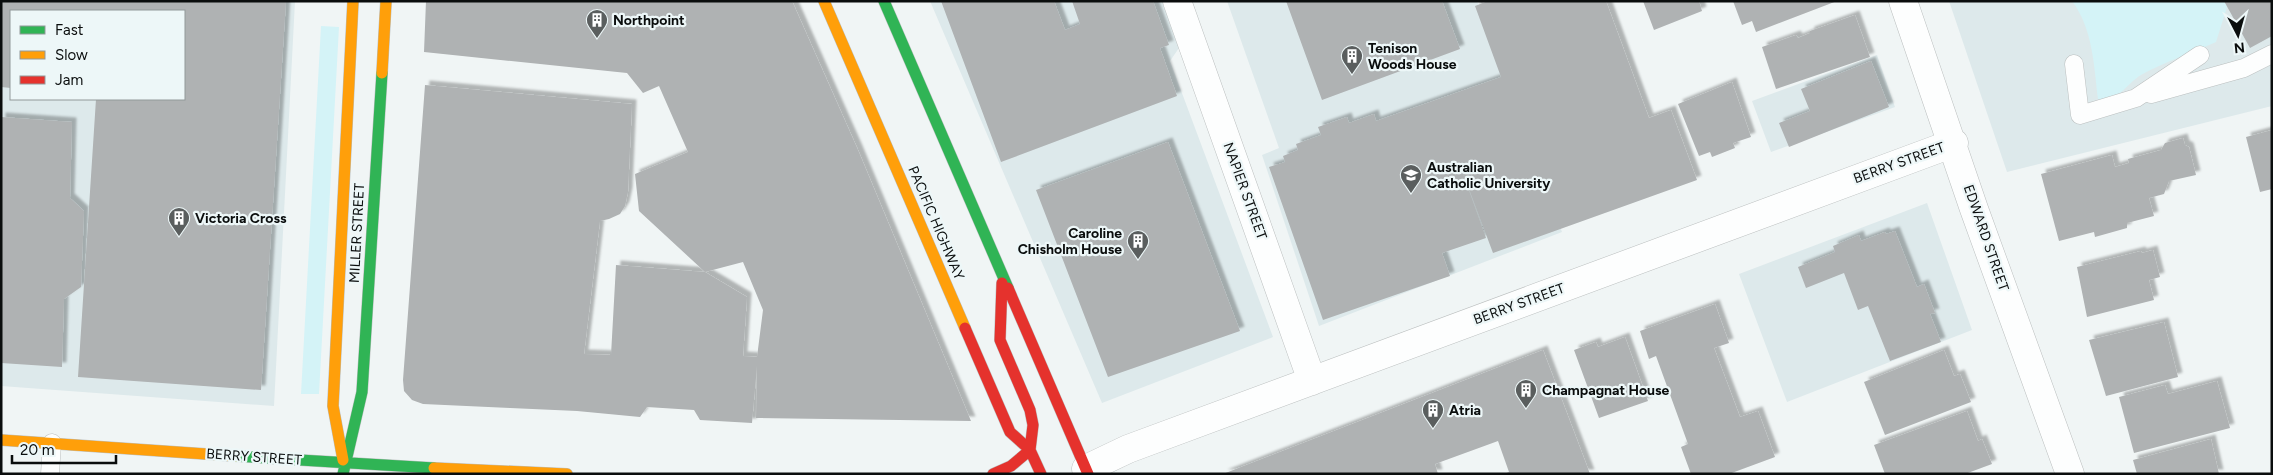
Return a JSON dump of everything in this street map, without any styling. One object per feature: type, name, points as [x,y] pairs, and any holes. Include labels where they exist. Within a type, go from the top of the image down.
[{"type":"main road","name":"MILLER STREET","points":[[344,469],[333,406],[353,1]]},
{"type":"main road","name":"MILLER STREET","points":[[344,469],[361,409],[386,1]]},
{"type":"main road","name":"PACIFIC HIGHWAY","points":[[824,1],[1010,432],[1030,450],[1041,474]]},
{"type":"main road","points":[[884,1],[1087,471]]},
{"type":"main road","points":[[993,474],[1011,466],[1030,450],[1033,425],[1030,410],[1000,340],[1002,274]]},
{"type":"main road","name":"BERRY STREET","points":[[1,440],[344,469],[567,474]]},
{"type":"street","name":"NAPIER STREET","points":[[1177,1],[1312,381]]},
{"type":"street","name":"EDWARD STREET","points":[[1903,1],[1954,143],[1974,209],[2070,474]]},
{"type":"street","name":"BERRY STREET","points":[[1087,471],[1128,449],[1954,143]]},
{"type":"lane","points":[[2074,64],[2080,115],[2244,68],[2272,54]]},
{"type":"lane","points":[[2136,98],[2200,55]]},
{"type":"lane","points":[[50,474],[52,443]]},
{"type":"shaded area","name":"Victoria Cross","points":[[1,1],[295,1],[274,406],[1,386]]},
{"type":"shaded area","points":[[930,1],[1162,1],[1179,48],[1170,61],[1273,337],[1102,403]]},
{"type":"shaded area","name":"Australian Catholic University","points":[[1227,1],[1477,1],[1562,232],[1319,326],[1262,155],[1279,148]]},
{"type":"shaded area","points":[[1949,1],[2272,1],[2272,106],[2007,172]]},
{"type":"shaded area","points":[[2072,1],[2224,1],[2227,7],[2216,42],[2150,70],[2116,96],[2098,99],[2094,61],[2088,36],[2079,12]]},
{"type":"shaded area","points":[[321,26],[339,27],[319,394],[301,394]]},
{"type":"shaded area","points":[[1877,55],[1895,107],[1771,152],[1752,101]]},
{"type":"shaded area","points":[[1927,203],[1972,330],[1787,402],[1739,274]]},
{"type":"building","name":"Victoria Cross","points":[[1,1],[286,1],[261,390],[78,377],[96,100],[185,100],[185,10],[10,10],[10,88],[1,87]]},
{"type":"building","points":[[426,1],[792,1],[858,150],[971,421],[756,418],[757,366],[752,423],[700,420],[694,410],[647,407],[640,417],[577,411],[423,404],[412,400],[404,391],[403,380],[425,85],[632,104],[628,192],[625,206],[620,214],[600,221],[584,354],[611,355],[616,265],[705,272],[639,211],[635,174],[688,152],[659,86],[643,93],[627,73],[424,52]],"holes":[[[743,262],[763,310],[757,357],[743,356],[747,297],[705,272]]]},
{"type":"building","points":[[941,1],[1054,1],[1065,30],[1080,24],[1072,1],[1153,1],[1169,45],[1160,48],[1177,96],[1001,162]]},
{"type":"building","name":"Tenison Woods House","points":[[1286,1],[1442,1],[1460,49],[1322,100]]},
{"type":"building","points":[[1488,1],[1606,1],[1649,118],[1671,110],[1697,180],[1493,253],[1457,157],[1486,238],[1442,253],[1450,276],[1323,320],[1269,167],[1285,162],[1283,156],[1298,150],[1296,144],[1321,135],[1318,127],[1347,117],[1349,123],[1374,114],[1376,121],[1501,77],[1475,6]]},
{"type":"building","points":[[1643,1],[1699,1],[1702,11],[1654,30]]},
{"type":"building","points":[[1733,1],[1837,1],[1756,32],[1752,21],[1742,25]]},
{"type":"building","points":[[2224,1],[2272,1],[2272,36],[2250,48]]},
{"type":"building","points":[[1855,15],[1870,57],[1776,89],[1762,47],[1796,35],[1798,38],[1810,33],[1810,31]]},
{"type":"building","points":[[1871,61],[1889,107],[1789,147],[1779,123],[1810,111],[1801,89]]},
{"type":"building","points":[[1732,82],[1751,137],[1733,143],[1735,148],[1712,157],[1710,152],[1699,156],[1678,104]]},
{"type":"building","points":[[1,117],[72,122],[70,198],[84,211],[81,287],[64,299],[62,367],[1,363]]},
{"type":"building","points":[[2272,130],[2272,189],[2260,192],[2246,137]]},
{"type":"building","points":[[2183,138],[2185,145],[2189,147],[2196,175],[2169,181],[2164,194],[2149,198],[2154,216],[2127,223],[2127,228],[2095,237],[2094,232],[2059,241],[2041,174],[2112,155],[2115,167],[2129,163],[2128,159],[2161,150],[2165,143]]},
{"type":"building","name":"Caroline Chisholm House","points":[[1168,142],[1240,331],[1108,377],[1036,190]]},
{"type":"building","points":[[1895,231],[1917,287],[1924,284],[1935,313],[1930,314],[1941,342],[1890,361],[1868,306],[1858,310],[1844,273],[1806,288],[1798,267],[1835,252],[1833,246],[1859,235],[1861,241],[1885,232],[1886,234]]},
{"type":"building","points":[[2153,250],[2160,277],[2149,280],[2154,300],[2087,317],[2077,267],[2141,251],[2142,253]]},
{"type":"building","points":[[1715,304],[1729,343],[1714,348],[1740,417],[1758,411],[1775,457],[1729,474],[1691,474],[1681,447],[1688,444],[1656,356],[1649,359],[1640,331]]},
{"type":"building","points":[[2164,322],[2178,377],[2106,396],[2089,340]]},
{"type":"building","points":[[1625,337],[1648,401],[1599,418],[1574,350],[1596,342],[1598,347]]},
{"type":"building","points":[[1543,350],[1590,474],[1504,474],[1509,472],[1498,441],[1435,464],[1438,474],[1223,474]]},
{"type":"building","points":[[1944,350],[1954,376],[1960,374],[1971,402],[1885,435],[1864,382]]},
{"type":"building","points":[[2217,381],[2230,428],[2134,453],[2119,397],[2165,385],[2168,394]]},
{"type":"building","points":[[1967,411],[1978,441],[1982,439],[1992,464],[1965,474],[1885,474],[1874,445]]},
{"type":"building","points":[[2211,439],[2219,474],[2137,474],[2133,460]]},
{"type":"traffic: fast","points":[[884,1],[1008,288]]},
{"type":"traffic: fast","points":[[343,474],[362,392],[382,73]]},
{"type":"traffic: fast","points":[[235,456],[434,468]]},
{"type":"traffic: slow","points":[[343,460],[333,406],[353,1]]},
{"type":"traffic: slow","points":[[382,73],[386,1]]},
{"type":"traffic: slow","points":[[824,1],[965,328]]},
{"type":"traffic: slow","points":[[1,440],[235,456]]},
{"type":"traffic: slow","points":[[434,468],[567,474]]},
{"type":"traffic: jam","points":[[1002,283],[1000,340],[1030,410],[1033,425],[1030,450]]},
{"type":"traffic: jam","points":[[1008,288],[1088,474]]},
{"type":"traffic: jam","points":[[965,328],[1010,432],[1030,450],[1041,474]]},
{"type":"traffic: jam","points":[[993,474],[1011,466],[1030,450]]},
{"type":"place","name":"Northpoint","points":[[597,39]]},
{"type":"place","name":"Tenison Woods House","points":[[1352,75]]},
{"type":"place","name":"Australian Catholic University","points":[[1411,194]]},
{"type":"place","name":"Victoria Cross","points":[[179,237]]},
{"type":"place","name":"Caroline Chisholm House","points":[[1138,260]]},
{"type":"place","name":"Champagnat House","points":[[1526,409]]},
{"type":"place","name":"Atria","points":[[1433,429]]}]
